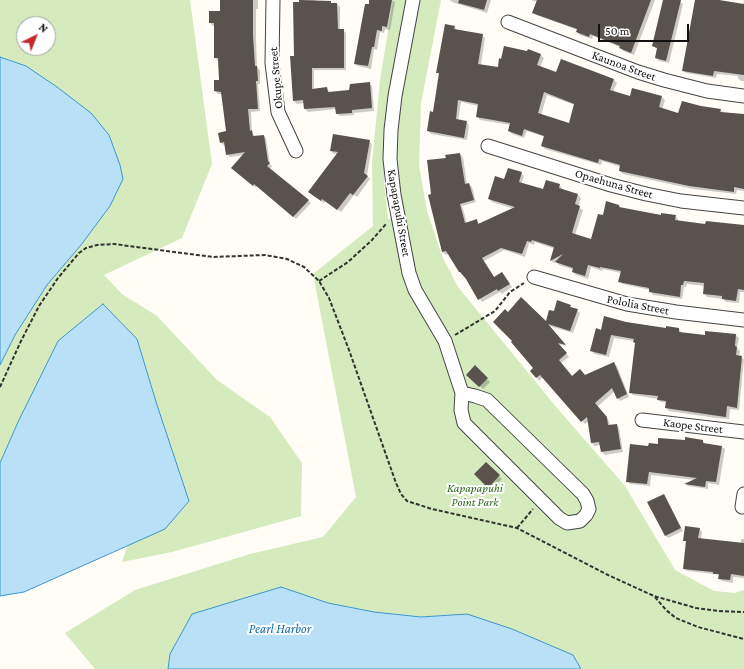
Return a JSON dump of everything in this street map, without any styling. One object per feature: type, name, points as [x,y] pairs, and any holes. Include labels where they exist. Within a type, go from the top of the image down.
[{"type":"street","name":"Okupe Street","points":[[273,0],[272,63],[278,112],[296,151]]},
{"type":"street","name":"Kapapapuhi Street","points":[[413,0],[394,103],[391,130],[390,160],[394,196],[409,273],[415,290],[445,341],[462,392]]},
{"type":"street","name":"Kaunoa Street","points":[[508,22],[638,72],[707,91],[744,96]]},
{"type":"street","name":"Opaehuna Street","points":[[488,146],[611,185],[646,194],[681,201],[744,208]]},
{"type":"street","name":"Pololia Street","points":[[534,277],[627,304],[676,312],[744,320]]},
{"type":"street","points":[[462,392],[487,400],[583,494],[589,509],[580,521],[567,523],[559,518],[464,423],[461,410],[462,392]]},
{"type":"street","name":"Kaope Street","points":[[642,420],[744,432]]},
{"type":"path","points":[[319,281],[348,262],[390,221]]},
{"type":"path","points":[[0,387],[39,306],[58,278],[79,253],[86,248],[97,245],[114,244],[197,255],[265,255],[287,259],[304,266],[319,281],[329,298],[401,494],[407,501],[432,509],[516,528],[608,575],[654,596],[696,608],[744,612]]},
{"type":"path","points":[[445,341],[495,311],[510,292],[534,277]]},
{"type":"path","points":[[516,528],[541,501]]},
{"type":"path","points":[[654,596],[666,610],[676,618],[698,627],[744,639]]},
{"type":"green space","points":[[0,0],[190,0],[212,164],[182,238],[104,275],[122,294],[157,316],[217,380],[270,417],[302,463],[301,516],[172,552],[122,562],[131,535],[0,486]]},
{"type":"green space","name":"Kapapapuhi Point Park","points":[[393,0],[406,0],[387,110],[384,143],[384,182],[388,219],[404,216],[399,190],[396,158],[401,98],[419,0],[441,0],[421,103],[419,165],[427,211],[442,256],[458,287],[557,408],[625,486],[675,570],[714,591],[735,593],[744,590],[744,669],[95,669],[65,633],[135,590],[250,554],[323,537],[356,497],[313,274],[373,226],[372,163],[380,80]]},
{"type":"water","points":[[0,57],[26,66],[91,113],[109,135],[120,165],[123,179],[110,206],[81,245],[47,285],[15,335],[0,365]]},
{"type":"water","points":[[103,304],[137,339],[189,501],[165,529],[24,592],[0,596],[0,463],[18,422],[58,341]]},
{"type":"water","name":"Pearl Harbor","points":[[281,587],[328,603],[374,612],[421,617],[467,614],[512,629],[573,655],[581,669],[168,669],[170,654],[192,614]]},
{"type":"building","points":[[220,0],[253,0],[253,35],[255,66],[257,66],[258,81],[256,81],[258,109],[248,109],[250,131],[252,130],[253,136],[264,135],[268,161],[270,163],[267,166],[309,200],[293,217],[254,184],[253,186],[231,168],[245,152],[226,155],[224,142],[220,143],[218,133],[226,131],[221,92],[214,91],[214,80],[219,80],[218,58],[214,58],[214,23],[209,23],[209,11],[220,11]]},
{"type":"building","points":[[299,0],[331,1],[331,3],[337,3],[338,29],[344,29],[344,68],[312,68],[312,89],[327,87],[328,92],[349,90],[350,84],[370,82],[372,108],[352,110],[352,113],[336,114],[335,107],[304,109],[303,100],[293,101],[290,56],[294,56],[293,2],[299,2]]},
{"type":"building","points":[[369,0],[392,0],[387,27],[382,26],[382,31],[377,30],[374,47],[372,47],[368,66],[354,64],[365,4],[369,4]]},
{"type":"building","points":[[459,0],[487,0],[484,10],[458,3]]},
{"type":"building","points":[[537,0],[651,0],[631,53],[619,48],[620,46],[590,34],[589,37],[576,32],[577,29],[532,13]]},
{"type":"building","points":[[663,0],[681,0],[666,61],[655,58],[657,48],[652,46]]},
{"type":"building","points":[[695,0],[719,0],[744,4],[744,75],[714,71],[713,76],[682,71]]},
{"type":"building","points":[[445,24],[455,26],[454,29],[483,34],[478,64],[498,67],[499,58],[501,59],[504,46],[527,51],[528,49],[541,54],[537,65],[556,72],[561,59],[614,79],[610,90],[630,96],[632,88],[662,96],[659,107],[678,113],[682,101],[721,109],[720,112],[744,114],[744,189],[734,187],[734,192],[689,186],[619,171],[620,165],[599,159],[598,163],[541,146],[544,136],[524,129],[522,136],[508,131],[510,123],[476,117],[478,104],[458,100],[456,119],[467,121],[464,138],[427,131],[430,111],[433,112],[439,73],[436,73]],"holes":[[[544,92],[574,104],[569,123],[538,113]]]},
{"type":"building","points":[[333,134],[370,140],[364,173],[368,176],[353,195],[350,193],[337,210],[322,199],[321,201],[308,192],[338,152],[330,151]]},
{"type":"building","points":[[460,153],[465,184],[469,183],[474,200],[460,204],[465,223],[477,219],[478,224],[515,207],[488,199],[495,176],[504,179],[508,168],[522,172],[519,182],[543,189],[546,180],[560,184],[559,188],[578,194],[575,204],[580,206],[572,233],[591,239],[598,214],[603,215],[606,201],[619,205],[619,207],[661,215],[661,213],[676,215],[675,220],[705,224],[706,221],[744,225],[744,290],[738,289],[736,301],[722,299],[722,296],[703,294],[704,283],[684,281],[683,285],[681,285],[680,297],[649,292],[649,288],[618,282],[621,271],[588,265],[585,276],[572,272],[573,268],[555,262],[563,254],[550,261],[554,247],[532,240],[531,242],[527,241],[522,254],[501,248],[482,258],[494,277],[502,272],[510,284],[498,291],[497,289],[478,300],[466,279],[459,272],[446,251],[442,252],[428,195],[431,194],[427,160],[446,158],[445,155]]},
{"type":"building","points":[[521,297],[546,321],[549,310],[554,311],[557,300],[571,305],[570,307],[578,309],[570,331],[548,324],[566,345],[558,343],[567,353],[559,360],[572,376],[580,369],[585,375],[614,362],[627,394],[617,399],[612,388],[595,403],[607,417],[608,425],[617,424],[621,449],[601,452],[599,442],[591,443],[587,417],[581,422],[540,375],[536,378],[530,371],[533,368],[511,342],[512,341],[493,322],[505,309],[508,312]]},
{"type":"building","points":[[604,316],[626,322],[666,328],[666,326],[679,328],[679,332],[705,335],[705,331],[736,334],[736,355],[742,356],[737,408],[727,406],[726,417],[665,408],[666,401],[657,400],[658,396],[629,393],[635,343],[633,342],[634,339],[611,335],[606,355],[590,351],[596,328],[601,330]]},
{"type":"building","points":[[475,365],[488,378],[479,387],[466,375]]},
{"type":"building","points":[[685,437],[703,440],[703,443],[722,446],[716,482],[706,481],[705,487],[684,484],[697,478],[649,472],[647,484],[626,482],[630,444],[648,446],[649,443],[658,444],[658,438],[685,440]]},
{"type":"building","points":[[486,462],[500,475],[488,488],[474,474]]},
{"type":"building","points":[[664,494],[681,528],[665,536],[647,502]]},
{"type":"building","points":[[685,526],[700,528],[698,538],[744,543],[744,576],[731,574],[730,580],[718,579],[719,574],[713,574],[713,572],[683,569],[686,541],[683,541]]}]
